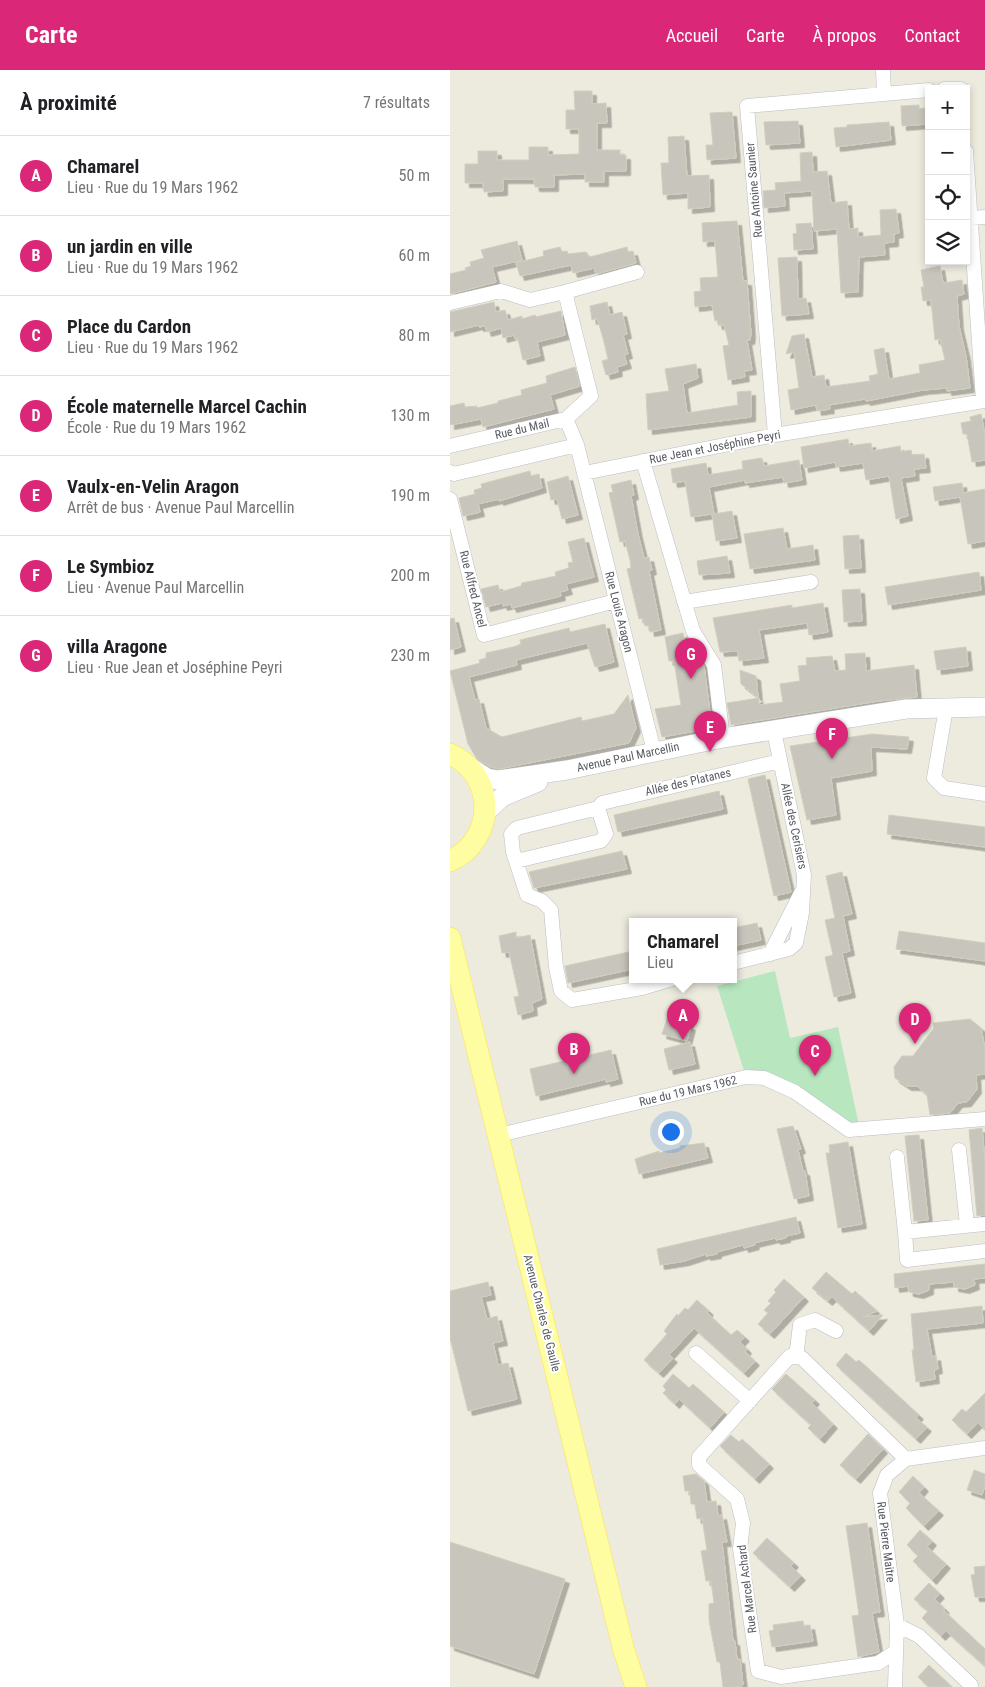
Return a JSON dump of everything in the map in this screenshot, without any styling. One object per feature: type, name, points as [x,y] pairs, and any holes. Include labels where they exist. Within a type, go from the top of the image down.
[{"type":"main road","points":[[450,754],[468,766],[482,788],[485,813],[480,833],[472,846],[460,856],[450,860]]},
{"type":"main road","name":"Avenue Charles de Gaulle","points":[[450,938],[624,1651],[636,1687]]},
{"type":"street","points":[[883,70],[884,93]]},
{"type":"street","name":"Rue Antoine Saunier","points":[[775,434],[747,106],[925,90]]},
{"type":"street","points":[[970,173],[978,218],[984,401]]},
{"type":"street","points":[[450,303],[501,291],[530,300],[637,272]]},
{"type":"street","points":[[566,292],[591,396],[566,418]]},
{"type":"street","name":"Rue Jean et Joséphine Peyri","points":[[723,738],[714,665],[693,630],[643,461],[775,434],[984,401]]},
{"type":"street","name":"Rue du Mail","points":[[450,446],[566,418],[577,445],[584,473]]},
{"type":"street","points":[[450,472],[454,474],[577,445]]},
{"type":"street","points":[[584,473],[643,461]]},
{"type":"street","name":"Rue Louis Aragon","points":[[584,473],[654,751]]},
{"type":"street","name":"Rue Alfred Ancel","points":[[450,499],[484,635],[616,601]]},
{"type":"street","points":[[684,602],[811,582]]},
{"type":"street","name":"Avenue Paul Marcellin","points":[[468,766],[487,778],[498,780],[567,770],[723,738],[906,710],[985,707]]},
{"type":"street","points":[[946,708],[934,778],[944,788],[985,794]]},
{"type":"street","name":"Allée des Cerisiers","points":[[737,962],[770,954],[790,952],[796,943],[802,913],[804,875],[774,731]]},
{"type":"street","name":"Allée des Platanes","points":[[517,866],[511,834],[517,828],[598,808],[602,803],[780,760]]},
{"type":"street","name":"Avenue Paul Marcellin","points":[[485,813],[502,797],[567,770]]},
{"type":"street","points":[[598,808],[606,834],[601,841],[517,866],[527,895],[542,900],[551,910],[556,967],[561,991],[572,1000],[642,988],[659,983]]},
{"type":"street","points":[[770,954],[804,888]]},
{"type":"street","name":"Rue du 19 Mars 1962","points":[[499,1134],[746,1077],[764,1078],[795,1092],[849,1130],[985,1119]]},
{"type":"street","points":[[959,1150],[967,1226]]},
{"type":"street","points":[[897,1157],[907,1260],[985,1251]]},
{"type":"street","points":[[905,1232],[985,1224]]},
{"type":"street","points":[[836,1331],[815,1320],[800,1325],[796,1357],[802,1358],[906,1459],[985,1448]]},
{"type":"street","points":[[696,1354],[750,1401]]},
{"type":"street","name":"Rue Marcel Achard","points":[[796,1357],[790,1356],[699,1457],[699,1465],[737,1499],[743,1522],[740,1549],[758,1671],[781,1677],[878,1663],[895,1652]]},
{"type":"street","name":"Rue Pierre Maitre","points":[[895,1687],[897,1625],[880,1493],[887,1474],[906,1459]]},
{"type":"street","points":[[897,1625],[919,1636],[971,1685]]},
{"type":"green space","points":[[775,971],[790,1038],[838,1027],[860,1130],[795,1092],[746,1077],[717,986],[737,983],[737,981]]},
{"type":"building","points":[[574,91],[592,91],[592,104],[606,103],[607,123],[597,123],[597,150],[620,150],[620,155],[626,155],[626,171],[604,171],[604,182],[585,182],[585,174],[554,175],[554,187],[535,187],[534,179],[503,179],[503,191],[484,192],[483,183],[465,183],[465,164],[478,164],[478,151],[497,151],[497,160],[529,160],[529,147],[548,147],[548,155],[579,154],[579,129],[566,129],[566,110],[575,110]]},
{"type":"building","points":[[919,105],[919,109],[925,108],[925,124],[902,126],[901,106]]},
{"type":"building","points":[[732,112],[736,158],[707,160],[706,145],[713,145],[710,113]]},
{"type":"building","points":[[798,121],[800,143],[766,145],[764,122]]},
{"type":"building","points":[[889,122],[891,140],[836,147],[834,128],[847,127],[847,125]]},
{"type":"building","points":[[684,136],[687,176],[709,175],[710,207],[688,209],[688,193],[663,195],[661,163],[669,163],[668,137]]},
{"type":"building","points":[[812,152],[813,172],[827,171],[831,203],[847,201],[849,229],[858,228],[858,237],[881,235],[880,210],[896,209],[899,233],[894,234],[894,242],[884,243],[885,255],[859,257],[858,292],[841,293],[837,229],[814,231],[812,191],[784,193],[785,206],[764,208],[763,191],[776,190],[775,183],[801,181],[800,153]]},
{"type":"building","points":[[737,221],[743,281],[747,281],[751,334],[750,340],[747,340],[752,370],[744,371],[745,377],[728,380],[723,346],[729,345],[724,325],[718,325],[717,320],[715,321],[712,305],[695,307],[694,292],[701,291],[700,278],[718,277],[715,241],[703,242],[702,223]]},
{"type":"building","points":[[811,223],[813,249],[794,250],[793,234],[797,233],[796,224]]},
{"type":"building","points":[[517,241],[522,260],[492,267],[496,282],[450,294],[450,274],[466,270],[465,268],[471,266],[470,262],[484,258],[481,250]]},
{"type":"building","points":[[560,247],[562,252],[567,251],[568,254],[586,252],[590,257],[627,247],[628,252],[633,251],[636,263],[596,274],[594,268],[573,273],[571,265],[520,276],[516,263],[544,256],[543,251]]},
{"type":"building","points":[[797,257],[798,299],[806,298],[809,314],[782,316],[778,258]]},
{"type":"building","points":[[940,266],[943,283],[962,280],[964,294],[957,296],[959,326],[966,356],[970,388],[947,391],[947,388],[923,390],[866,401],[865,399],[829,405],[830,409],[817,411],[816,405],[791,410],[788,390],[799,388],[794,352],[786,354],[792,336],[804,334],[812,377],[824,375],[826,387],[870,381],[869,376],[878,374],[874,350],[884,348],[889,379],[920,373],[919,365],[945,360],[940,339],[935,340],[931,300],[923,301],[921,287],[924,287],[921,270]]},
{"type":"building","points":[[494,302],[496,312],[505,310],[508,320],[522,316],[522,319],[535,315],[536,317],[561,311],[565,335],[537,342],[540,356],[523,360],[518,339],[515,339],[514,335],[503,338],[501,328],[487,332],[485,326],[479,327],[479,325],[450,332],[450,312]]},
{"type":"building","points":[[607,302],[610,315],[622,312],[627,334],[623,335],[628,354],[624,355],[627,364],[617,367],[618,372],[606,375],[602,361],[608,359],[597,318],[592,320],[590,306]]},
{"type":"building","points":[[696,364],[698,378],[683,384],[687,413],[738,405],[737,392],[751,391],[751,417],[648,430],[646,394],[669,391],[665,369]]},
{"type":"building","points":[[575,367],[580,386],[550,395],[554,409],[483,427],[481,419],[450,425],[450,406],[464,403],[465,407],[477,406],[477,408],[498,403],[498,401],[522,395],[521,390],[547,383],[546,376]]},
{"type":"building","points":[[981,414],[985,435],[985,460],[972,462],[967,434],[963,434],[961,423],[971,421],[970,417]]},
{"type":"building","points":[[848,439],[849,446],[871,443],[872,451],[900,446],[901,452],[911,450],[912,455],[924,454],[926,468],[914,469],[915,476],[901,478],[908,516],[896,519],[889,476],[866,480],[863,463],[836,467],[835,462],[804,468],[801,447]]},
{"type":"building","points":[[762,458],[764,466],[799,460],[802,480],[784,483],[783,477],[745,483],[745,480],[709,487],[714,514],[732,511],[737,538],[716,541],[712,514],[691,517],[685,481],[673,483],[671,469],[706,463],[708,475],[743,469],[742,461]]},
{"type":"building","points":[[530,471],[531,476],[539,474],[542,488],[499,501],[499,499],[478,504],[480,512],[463,516],[459,498],[475,494],[474,490],[482,488],[481,484]]},
{"type":"building","points":[[568,476],[578,515],[562,519],[557,499],[551,500],[547,482]]},
{"type":"building","points":[[631,480],[634,495],[631,496],[638,534],[644,558],[649,557],[652,570],[649,571],[661,630],[650,632],[649,625],[645,626],[643,618],[639,619],[627,569],[631,568],[630,560],[625,541],[620,542],[609,493],[613,492],[611,485]]},
{"type":"building","points":[[962,483],[963,493],[985,489],[985,541],[968,544],[960,497],[935,501],[933,487]]},
{"type":"building","points":[[783,528],[787,549],[813,545],[815,560],[750,569],[744,534]]},
{"type":"building","points":[[859,535],[861,568],[845,569],[843,536]]},
{"type":"building","points":[[584,538],[594,577],[566,584],[568,590],[560,592],[561,596],[512,608],[511,604],[503,606],[502,603],[486,607],[481,589],[498,585],[500,592],[521,586],[522,583],[556,576],[555,572],[569,568],[568,563],[573,562],[568,542]]},
{"type":"building","points":[[727,556],[730,573],[699,575],[697,561]]},
{"type":"building","points":[[979,572],[981,590],[888,605],[885,587]]},
{"type":"building","points":[[860,589],[862,621],[844,622],[842,590]]},
{"type":"building","points":[[823,603],[828,632],[809,635],[807,623],[759,630],[764,658],[739,661],[738,651],[720,652],[713,618],[792,605],[792,608]]},
{"type":"building","points":[[454,618],[461,647],[450,650],[450,619]]},
{"type":"building","points":[[605,624],[614,662],[595,667],[587,643],[516,660],[517,665],[469,677],[475,700],[479,699],[486,728],[502,737],[581,717],[582,721],[614,714],[628,695],[636,728],[629,743],[499,769],[477,759],[468,744],[450,671],[480,663],[479,660],[486,658],[486,653],[521,644],[520,640],[569,628],[570,632]]},
{"type":"building","points":[[683,633],[685,644],[691,644],[704,666],[712,728],[662,737],[655,709],[681,705],[674,661],[669,661],[665,637]]},
{"type":"building","points":[[966,647],[968,666],[937,670],[934,651]]},
{"type":"building","points":[[865,653],[866,671],[914,665],[917,697],[878,701],[731,725],[727,703],[759,698],[759,705],[783,702],[780,684],[800,681],[798,666],[807,665],[806,658],[832,656],[835,671],[846,670],[845,654]]},
{"type":"building","points":[[740,670],[756,676],[758,697],[741,684]]},
{"type":"building","points":[[872,734],[909,737],[907,749],[871,747],[872,771],[831,778],[836,815],[807,820],[790,746]]},
{"type":"building","points":[[765,775],[791,892],[774,896],[748,779]]},
{"type":"building","points":[[719,791],[723,809],[618,832],[614,815]]},
{"type":"building","points":[[889,815],[985,827],[985,847],[887,834]]},
{"type":"building","points":[[622,851],[627,869],[534,888],[529,872]]},
{"type":"building","points":[[842,872],[852,914],[843,916],[850,951],[842,953],[851,993],[834,997],[825,957],[833,955],[825,920],[835,918],[826,876]]},
{"type":"building","points":[[757,923],[761,940],[737,945],[737,927]]},
{"type":"building","points":[[899,931],[985,943],[985,961],[896,949]]},
{"type":"building","points":[[516,932],[516,938],[530,935],[542,999],[532,1003],[533,1011],[518,1015],[514,997],[519,996],[509,952],[502,953],[499,936]]},
{"type":"building","points":[[629,952],[629,970],[568,983],[565,966]]},
{"type":"building","points":[[669,1013],[689,1019],[688,1025],[691,1026],[687,1041],[662,1034]]},
{"type":"building","points":[[970,1019],[981,1028],[985,1049],[985,1074],[976,1075],[977,1089],[967,1102],[958,1103],[950,1113],[930,1115],[927,1095],[917,1086],[907,1086],[895,1078],[894,1067],[902,1056],[913,1056],[934,1028],[933,1023]]},
{"type":"building","points":[[690,1042],[695,1064],[669,1070],[664,1049]]},
{"type":"building","points":[[611,1050],[618,1079],[606,1082],[606,1079],[536,1096],[530,1069]]},
{"type":"building","points":[[793,1126],[801,1149],[798,1150],[803,1171],[805,1171],[809,1196],[794,1199],[777,1129]]},
{"type":"building","points":[[982,1128],[985,1162],[985,1215],[977,1216],[969,1130]]},
{"type":"building","points":[[919,1135],[928,1220],[914,1221],[905,1136]]},
{"type":"building","points":[[848,1142],[862,1224],[838,1228],[826,1153],[830,1153],[829,1145]]},
{"type":"building","points":[[704,1143],[708,1158],[639,1174],[635,1159],[659,1151],[659,1153],[680,1148],[680,1146]]},
{"type":"building","points":[[796,1217],[800,1233],[786,1236],[786,1238],[776,1240],[775,1238],[754,1243],[755,1245],[744,1248],[743,1245],[717,1252],[717,1254],[706,1256],[706,1254],[685,1261],[660,1265],[657,1249]]},
{"type":"building","points":[[985,1264],[985,1278],[974,1279],[975,1285],[965,1289],[954,1287],[954,1282],[929,1284],[929,1290],[919,1294],[909,1292],[908,1286],[895,1288],[894,1274]]},
{"type":"building","points":[[826,1272],[852,1294],[855,1291],[877,1311],[863,1317],[883,1315],[869,1331],[832,1297],[828,1301],[812,1288]]},
{"type":"building","points":[[784,1279],[804,1297],[770,1334],[758,1324],[768,1313],[764,1310],[771,1303],[768,1301],[776,1292],[774,1290]]},
{"type":"building","points":[[488,1282],[491,1295],[481,1297],[487,1319],[497,1316],[503,1341],[493,1343],[498,1365],[508,1363],[517,1399],[468,1411],[450,1338],[450,1291]]},
{"type":"building","points":[[697,1300],[709,1311],[707,1313],[731,1335],[737,1330],[745,1337],[740,1342],[747,1349],[745,1352],[755,1361],[744,1373],[694,1328],[669,1355],[673,1358],[659,1373],[644,1360],[667,1334],[664,1331],[677,1314],[678,1316],[685,1308],[688,1310]]},
{"type":"building","points":[[982,1306],[983,1323],[927,1329],[932,1357],[936,1356],[938,1369],[934,1370],[935,1379],[916,1382],[912,1350],[914,1350],[911,1314]]},
{"type":"building","points":[[846,1353],[856,1362],[859,1360],[919,1415],[916,1418],[927,1427],[916,1439],[836,1365]]},
{"type":"building","points":[[673,1374],[689,1388],[693,1384],[724,1412],[710,1428],[679,1399],[675,1404],[663,1393],[666,1390],[663,1386]]},
{"type":"building","points":[[786,1374],[815,1400],[812,1403],[833,1424],[820,1439],[808,1428],[811,1425],[772,1389]]},
{"type":"building","points":[[985,1393],[985,1430],[978,1423],[967,1434],[952,1420],[962,1409],[966,1412]]},
{"type":"building","points":[[868,1434],[883,1449],[856,1479],[840,1465]]},
{"type":"building","points":[[731,1435],[739,1442],[742,1439],[769,1464],[755,1479],[720,1446]]},
{"type":"building","points":[[974,1470],[985,1474],[985,1486],[982,1495],[967,1490]]},
{"type":"building","points":[[696,1474],[704,1481],[707,1502],[716,1501],[718,1516],[722,1515],[727,1542],[722,1542],[733,1641],[735,1641],[737,1659],[740,1659],[743,1685],[741,1687],[723,1687],[720,1662],[717,1662],[709,1620],[709,1604],[714,1603],[711,1581],[706,1581],[701,1551],[707,1550],[702,1518],[697,1519],[695,1504],[691,1504],[690,1491],[685,1491],[683,1476]]},
{"type":"building","points":[[913,1476],[924,1487],[919,1493],[939,1511],[924,1526],[906,1508],[910,1503],[899,1492]]},
{"type":"building","points":[[867,1523],[880,1612],[872,1613],[879,1652],[858,1657],[852,1616],[859,1615],[846,1526]]},
{"type":"building","points":[[920,1530],[932,1541],[927,1547],[946,1564],[932,1580],[913,1561],[918,1556],[907,1545]]},
{"type":"building","points":[[767,1538],[794,1563],[791,1566],[801,1576],[790,1587],[753,1553]]},
{"type":"building","points":[[450,1542],[565,1579],[534,1674],[450,1646]]},
{"type":"building","points":[[985,1566],[985,1597],[975,1597],[971,1575],[975,1574],[974,1567]]},
{"type":"building","points":[[929,1583],[940,1594],[935,1599],[945,1609],[943,1610],[985,1649],[985,1666],[946,1631],[941,1636],[922,1618],[928,1611],[914,1599]]},
{"type":"building","points":[[803,1621],[804,1626],[810,1625],[813,1641],[772,1647],[769,1631],[774,1630],[773,1625]]},
{"type":"building","points":[[929,1665],[952,1687],[929,1687],[918,1677]]},
{"type":"place","name":"villa Aragone","points":[[691,679]]},
{"type":"place","name":"Vaulx-en-Velin Aragon","points":[[710,752]]},
{"type":"place","name":"Le Symbioz","points":[[832,759]]},
{"type":"place","name":"Chamarel","points":[[683,1040]]},
{"type":"place","name":"École maternelle Marcel Cachin","points":[[915,1044]]},
{"type":"place","name":"un jardin en ville","points":[[574,1074]]},
{"type":"place","name":"Place du Cardon","points":[[815,1076]]}]
